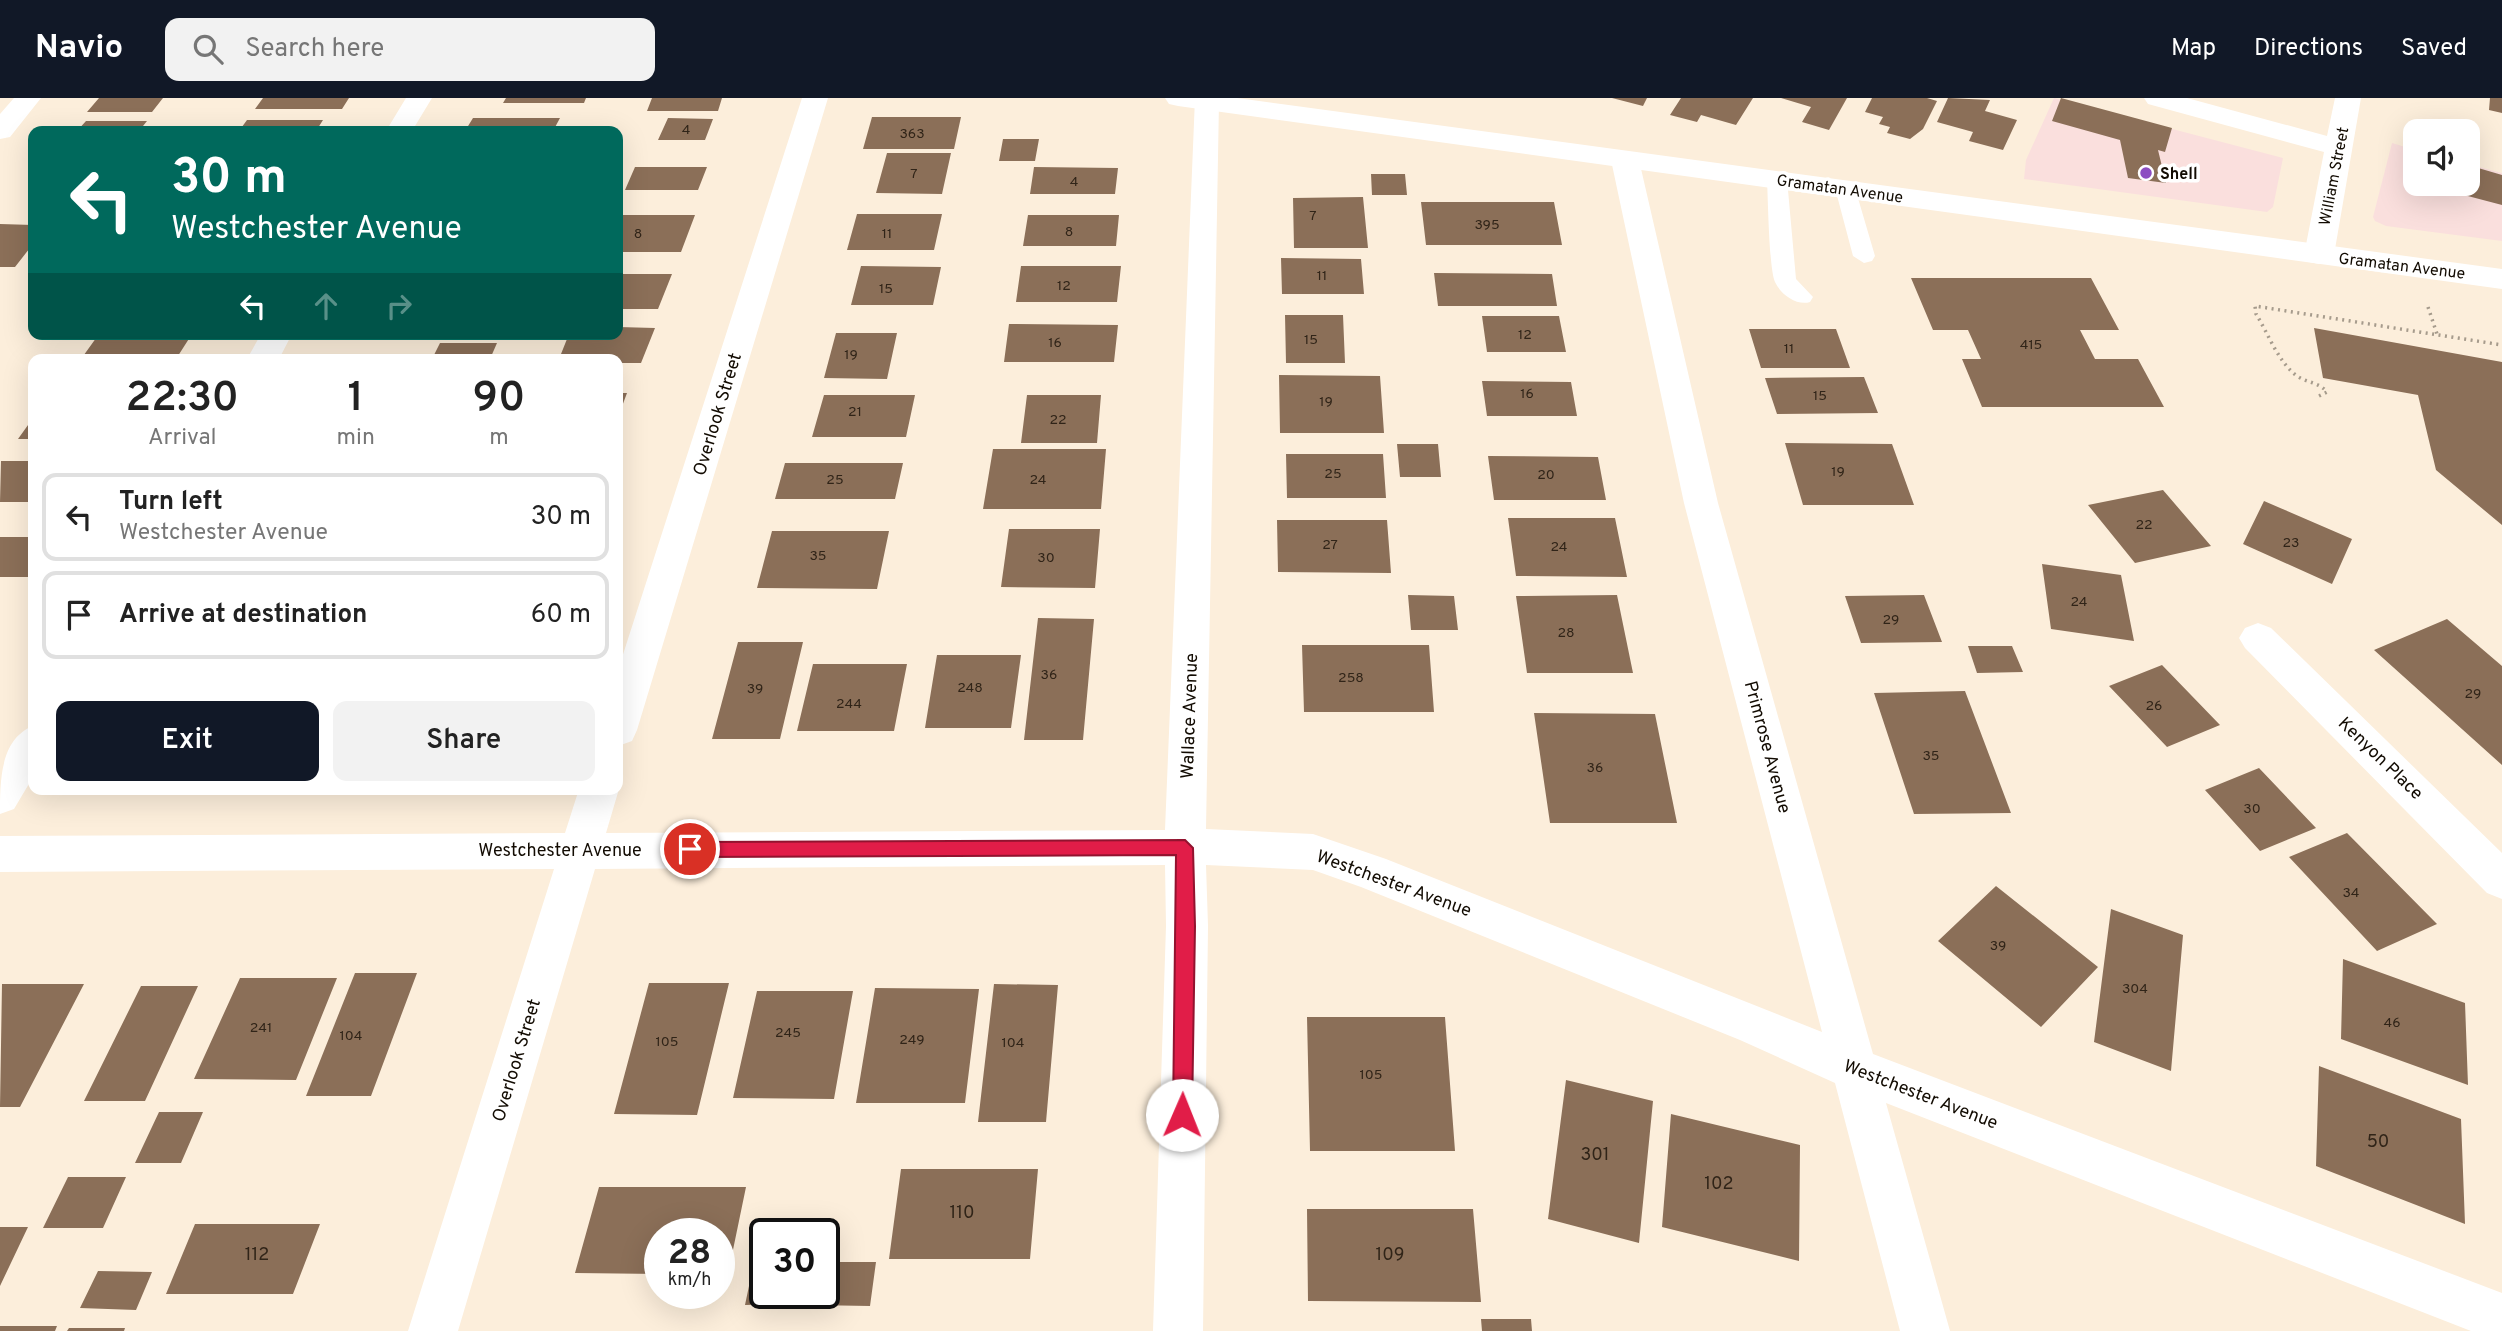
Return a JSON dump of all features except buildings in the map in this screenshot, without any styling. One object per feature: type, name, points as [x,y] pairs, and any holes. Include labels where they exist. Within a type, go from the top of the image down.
[{"type":"street","points":[[0,131],[28,98]]},
{"type":"street","points":[[402,126],[419,98]]},
{"type":"street","name":"Overlook Street","points":[[623,714],[816,98]]},
{"type":"street","points":[[2157,98],[2338,147]]},
{"type":"street","name":"William Street","points":[[2319,255],[2348,98]]},
{"type":"street","name":"Gramatan Avenue","points":[[1192,99],[2502,279]]},
{"type":"street","name":"Wallace Avenue","points":[[1178,1331],[1187,926],[1185,848],[1192,99]]},
{"type":"street","name":"Primrose Avenue","points":[[1625,160],[1701,503],[1925,1331]]},
{"type":"street","name":"Kenyon Place","points":[[2258,638],[2502,880]]},
{"type":"street","points":[[0,797],[28,750]]},
{"type":"street","name":"Overlook Street","points":[[433,1331],[597,795]]},
{"type":"street","name":"Westchester Avenue","points":[[0,854],[1254,847],[1312,852],[1371,872],[1683,995],[1855,1069],[2502,1318]]},
{"type":"lane","points":[[1777,179],[1785,281],[1802,297]]},
{"type":"lane","points":[[1845,188],[1864,256]]},
{"type":"path","points":[[2426,299],[2437,334]]},
{"type":"path","points":[[2319,396],[2327,392],[2326,388],[2320,383],[2298,376],[2290,368],[2256,314],[2255,306],[2502,345]]},
{"type":"shaded area","points":[[2054,98],[2283,158],[2273,207],[2267,212],[2024,179],[2026,160]]},
{"type":"shaded area","points":[[2392,143],[2403,146],[2403,196],[2480,196],[2480,167],[2502,173],[2502,241],[2386,226],[2375,221],[2373,217]]},
{"type":"place","name":"Shell","points":[[2146,173]]},
{"type":"route","points":[[690,849],[1185,848],[1187,926],[1182,1115]]}]
